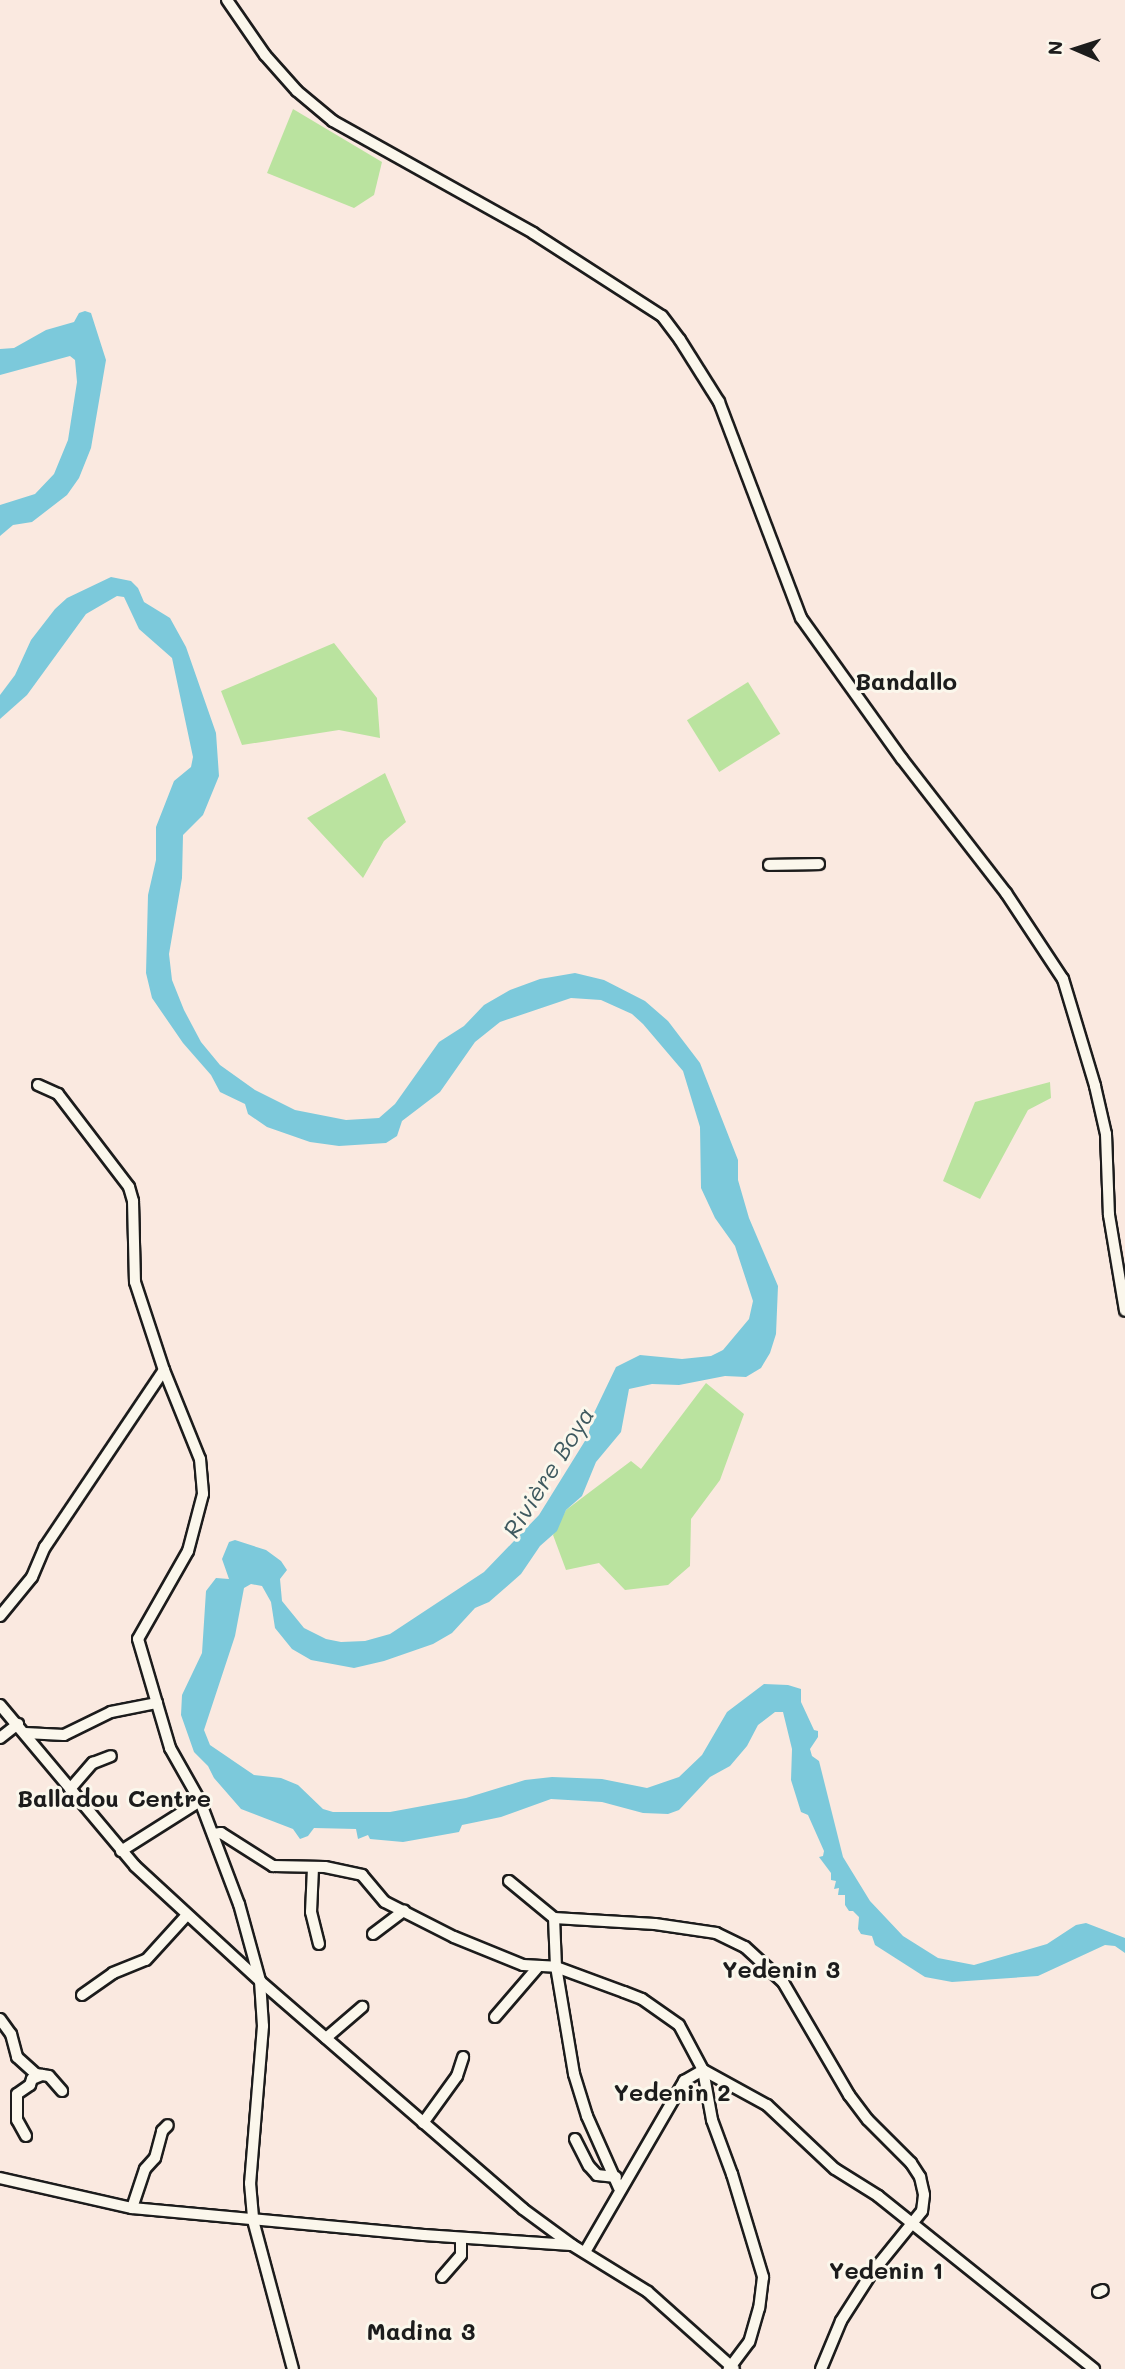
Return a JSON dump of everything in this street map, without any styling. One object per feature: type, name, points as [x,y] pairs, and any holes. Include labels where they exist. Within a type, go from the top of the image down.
[{"type":"street","points":[[227,0],[265,54],[297,91],[333,121],[533,233],[662,316],[680,340],[719,402],[801,618],[902,759],[1006,893],[1063,979],[1093,1076],[1106,1134],[1109,1215],[1125,1311]]},
{"type":"street","points":[[769,865],[819,864]]},
{"type":"street","points":[[38,1085],[58,1094],[128,1187],[133,1201],[135,1282],[164,1370],[200,1459],[203,1494],[188,1551],[138,1639],[170,1748],[200,1801],[213,1834],[239,1904],[260,1981],[263,2026],[250,2183],[253,2220],[293,2369]]},
{"type":"street","points":[[0,1616],[32,1577],[46,1547],[164,1370]]},
{"type":"street","points":[[0,1738],[22,1729],[64,1735],[111,1712],[157,1703]]},
{"type":"street","points":[[0,1705],[121,1851],[187,1915],[523,2209],[572,2245],[648,2292],[731,2368],[749,2342],[759,2308],[763,2277],[729,2164],[712,2120],[703,2070],[690,2040],[670,2017],[642,1999],[556,1968],[523,1965],[482,1950],[377,1896],[362,1875],[349,1870],[273,1866],[221,1833],[213,1834]]},
{"type":"street","points":[[70,1789],[93,1763],[111,1756]]},
{"type":"street","points":[[121,1851],[200,1801]]},
{"type":"street","points":[[313,1868],[311,1913],[319,1944]]},
{"type":"street","points":[[509,1881],[554,1918],[656,1924],[716,1933],[745,1947],[783,1982],[855,2103],[867,2120],[911,2163],[920,2177],[924,2195],[922,2211],[914,2225],[871,2274],[841,2321],[821,2369]]},
{"type":"street","points":[[373,1934],[404,1911]]},
{"type":"street","points":[[82,1995],[114,1973],[146,1960],[187,1915]]},
{"type":"street","points":[[554,1918],[556,1968],[574,2074],[587,2116],[620,2189]]},
{"type":"street","points":[[495,2017],[538,1967]]},
{"type":"street","points":[[326,2038],[362,2007]]},
{"type":"street","points":[[0,2020],[11,2034],[17,2057],[36,2074],[49,2076],[62,2091]]},
{"type":"street","points":[[423,2123],[457,2076],[463,2057]]},
{"type":"street","points":[[703,2070],[767,2105],[835,2169],[878,2196],[1094,2369]]},
{"type":"street","points":[[585,2252],[684,2081],[703,2070]]},
{"type":"street","points":[[26,2136],[17,2120],[17,2094],[30,2085],[32,2079],[43,2075]]},
{"type":"street","points":[[132,2208],[145,2169],[155,2158],[162,2131],[168,2125]]},
{"type":"street","points":[[575,2139],[597,2175],[616,2177]]},
{"type":"street","points":[[0,2178],[132,2208],[461,2238],[572,2245]]},
{"type":"street","points":[[534,2242],[556,2233]]},
{"type":"street","points":[[442,2277],[461,2255],[461,2238]]},
{"type":"green space","points":[[293,109],[382,162],[374,195],[354,208],[267,173]]},
{"type":"green space","points":[[334,643],[377,698],[380,738],[339,730],[242,745],[221,691]]},
{"type":"green space","points":[[748,682],[780,734],[719,772],[687,720]]},
{"type":"green space","points":[[385,773],[406,822],[384,841],[363,878],[307,818]]},
{"type":"green space","points":[[1050,1082],[1051,1098],[1028,1110],[980,1199],[943,1181],[975,1102]]},
{"type":"green space","points":[[706,1383],[744,1414],[720,1480],[691,1519],[690,1566],[668,1585],[625,1590],[599,1563],[566,1570],[553,1535],[566,1510],[631,1461],[641,1469]]},
{"type":"water","points":[[79,313],[91,313],[106,360],[91,448],[79,478],[67,495],[32,522],[13,525],[0,536],[0,505],[35,494],[54,474],[68,440],[77,382],[75,360],[70,356],[0,375],[0,349],[14,348],[46,330],[74,322]]},
{"type":"water","points":[[111,577],[131,581],[138,588],[144,602],[170,618],[186,647],[216,733],[219,776],[203,815],[183,835],[182,878],[169,954],[172,980],[184,1010],[201,1042],[220,1065],[255,1090],[295,1110],[346,1120],[379,1118],[395,1104],[439,1042],[464,1026],[484,1005],[510,990],[540,979],[575,973],[604,980],[645,1001],[668,1021],[700,1063],[738,1160],[738,1180],[749,1218],[778,1286],[776,1334],[770,1353],[761,1368],[746,1377],[725,1376],[679,1385],[652,1384],[629,1389],[621,1432],[596,1462],[582,1496],[566,1510],[557,1531],[540,1546],[521,1574],[489,1602],[475,1608],[452,1633],[433,1644],[354,1668],[311,1660],[292,1649],[275,1628],[271,1602],[262,1586],[251,1584],[244,1588],[235,1636],[204,1730],[210,1745],[254,1775],[281,1778],[298,1785],[323,1809],[333,1812],[390,1812],[466,1798],[525,1780],[552,1777],[602,1779],[647,1788],[679,1777],[702,1755],[727,1712],[764,1684],[788,1685],[801,1689],[801,1702],[814,1730],[818,1731],[818,1737],[810,1749],[812,1756],[819,1761],[843,1857],[870,1901],[903,1936],[938,1958],[974,1965],[1047,1944],[1076,1925],[1086,1923],[1125,1938],[1125,1953],[1115,1946],[1105,1945],[1038,1976],[952,1982],[925,1977],[875,1945],[872,1936],[861,1934],[858,1929],[859,1917],[845,1905],[845,1895],[838,1895],[839,1888],[834,1889],[836,1881],[831,1880],[831,1873],[819,1857],[823,1856],[824,1851],[808,1815],[801,1812],[791,1780],[792,1749],[783,1712],[775,1712],[758,1725],[747,1746],[730,1766],[710,1777],[679,1810],[668,1814],[643,1813],[602,1802],[551,1799],[501,1817],[462,1825],[459,1832],[403,1842],[370,1839],[368,1835],[358,1839],[356,1829],[314,1828],[308,1836],[300,1839],[293,1829],[241,1809],[194,1752],[181,1715],[182,1695],[202,1653],[206,1591],[216,1578],[229,1579],[222,1559],[229,1542],[235,1540],[266,1550],[281,1561],[287,1570],[280,1579],[282,1601],[304,1628],[326,1639],[341,1642],[365,1641],[390,1634],[484,1572],[539,1515],[588,1436],[593,1415],[616,1367],[640,1355],[682,1359],[711,1356],[723,1350],[749,1319],[753,1301],[735,1246],[715,1218],[701,1188],[700,1127],[683,1071],[632,1014],[601,1000],[571,998],[500,1022],[475,1042],[440,1092],[402,1121],[397,1136],[386,1143],[339,1146],[310,1142],[267,1127],[248,1114],[245,1104],[220,1092],[211,1075],[183,1043],[152,998],[146,973],[148,895],[156,860],[156,827],[174,781],[191,767],[193,757],[172,658],[139,629],[124,597],[117,596],[86,614],[27,695],[0,719],[0,695],[15,675],[31,640],[55,609],[67,598]]},
{"type":"district","name":"Bandallo","points":[[906,681]]},
{"type":"district","name":"Balladou Centre","points":[[114,1798]]},
{"type":"district","name":"Yedenin 3","points":[[781,1969]]},
{"type":"district","name":"Yedenin 2","points":[[672,2092]]},
{"type":"district","name":"Yedenin 1","points":[[886,2270]]},
{"type":"district","name":"Madina 3","points":[[421,2331]]},
{"type":"water label","name":"Rivière Boya","points":[[548,1472]]}]
